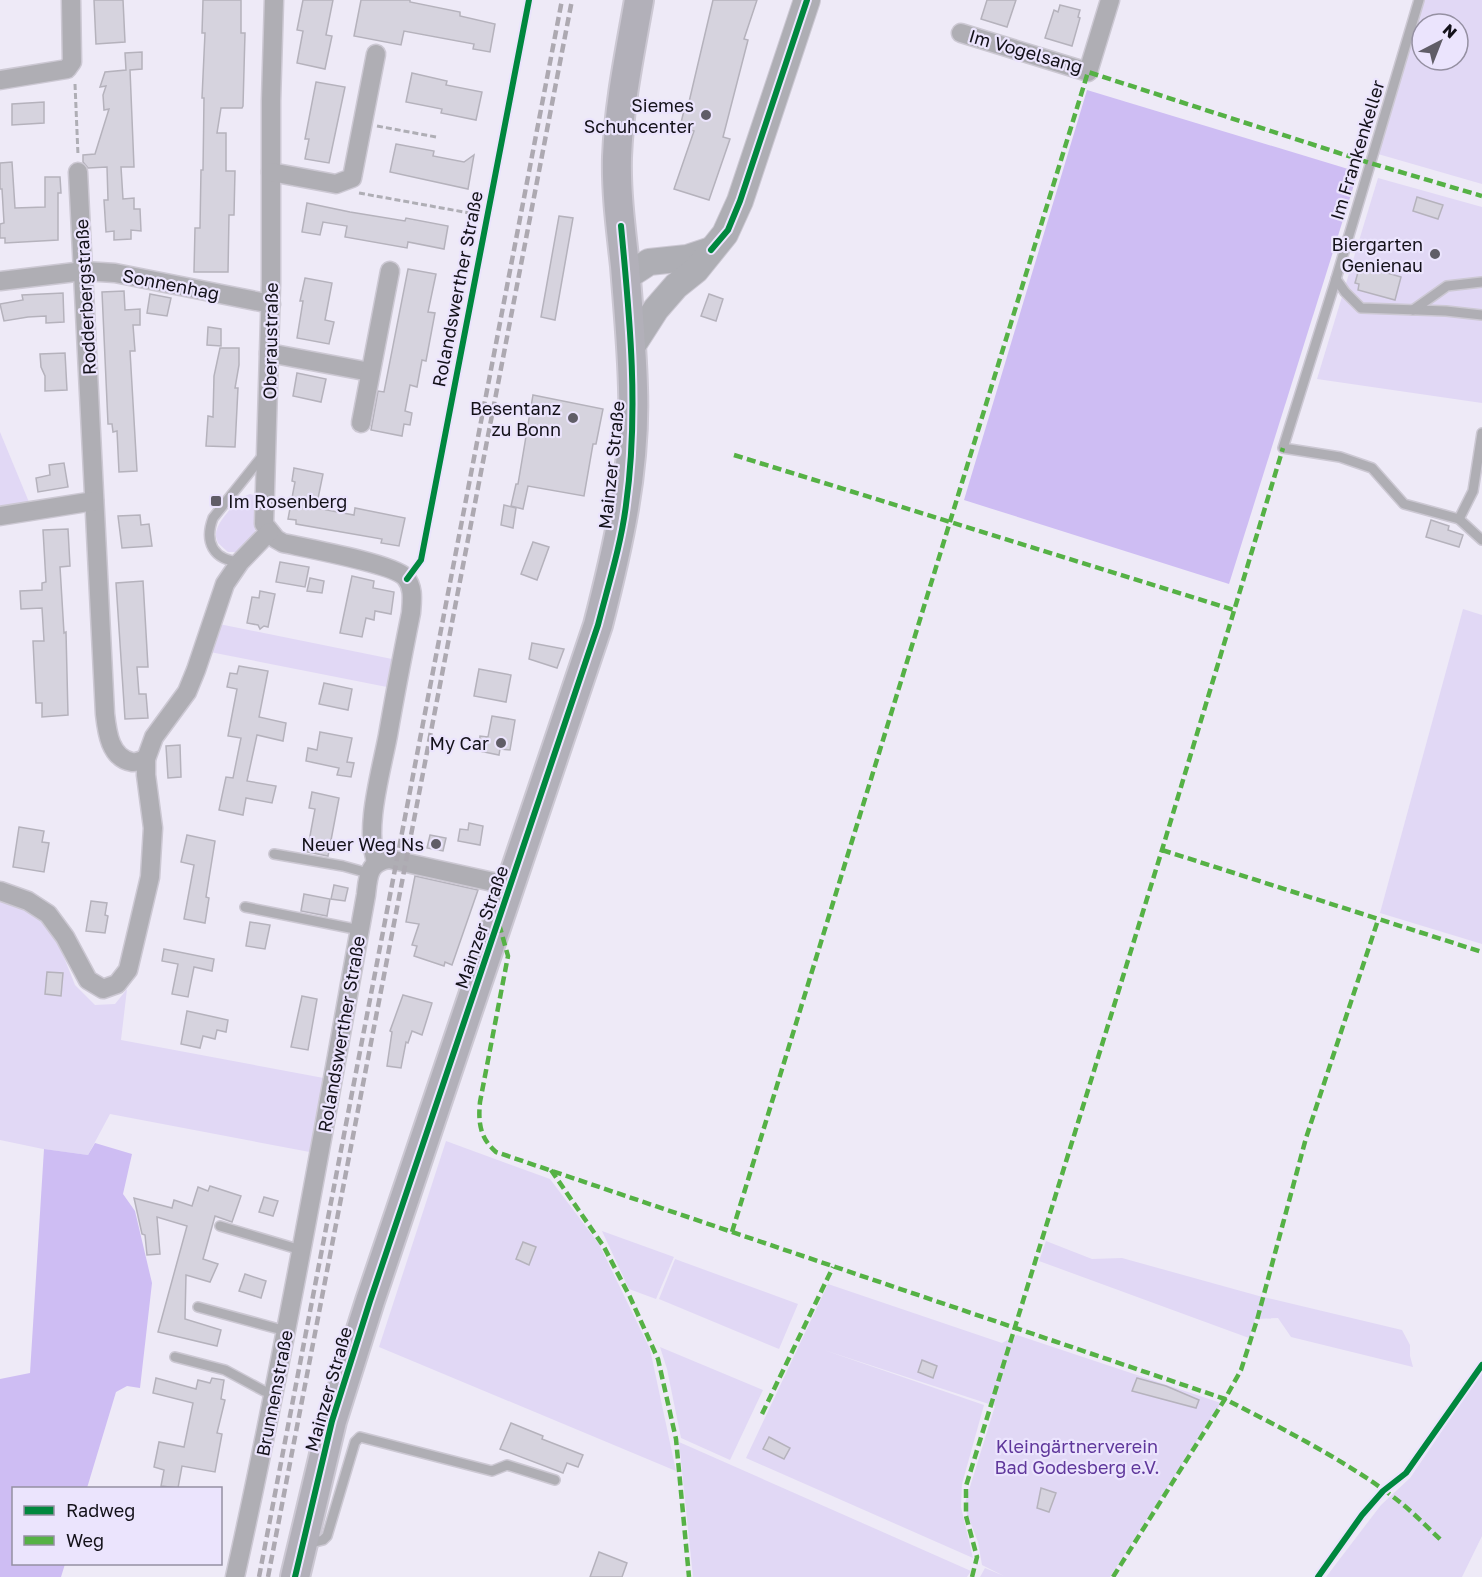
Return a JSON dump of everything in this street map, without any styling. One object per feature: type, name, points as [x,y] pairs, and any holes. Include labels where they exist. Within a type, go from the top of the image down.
[{"type":"main road","name":"Mainzer Straße","points":[[295,1577],[332,1421],[370,1301],[598,625],[614,566],[626,506],[633,434],[631,348],[617,155],[624,87],[639,0]]},
{"type":"main road","points":[[631,348],[656,309],[676,286],[696,270],[728,230],[740,201],[807,0]]},
{"type":"main road","points":[[626,277],[649,262],[687,258],[711,250]]},
{"type":"main road","points":[[626,277],[650,286],[676,286]]},
{"type":"street","points":[[0,80],[67,69],[72,62],[71,0]]},
{"type":"street","name":"Oberaustraße","points":[[269,532],[264,524],[263,512],[271,304],[271,101],[274,0]]},
{"type":"street","name":"Im Vogelsang","points":[[961,33],[1088,72],[1110,0]]},
{"type":"street","points":[[271,172],[336,184],[352,178],[355,172],[376,54]]},
{"type":"street","name":"Rodderbergstraße","points":[[78,172],[105,714],[108,737],[117,755],[132,762],[146,759]]},
{"type":"street","name":"Sonnenhag","points":[[0,281],[84,270],[115,273],[271,304]]},
{"type":"street","points":[[361,423],[390,271]]},
{"type":"street","points":[[269,353],[370,372]]},
{"type":"street","points":[[0,516],[94,501]]},
{"type":"street","points":[[0,891],[28,901],[48,914],[65,937],[88,980],[103,989],[117,984],[128,970],[150,877],[153,828],[146,759],[154,737],[187,692],[225,584],[240,562],[269,532]]},
{"type":"street","name":"Rolandswerther Straße","points":[[269,532],[283,543],[391,568],[407,579],[412,597],[411,613],[377,787],[372,826],[373,868],[310,1209]]},
{"type":"street","points":[[373,868],[389,859],[511,886]]},
{"type":"street","name":"Brunnenstraße","points":[[235,1577],[310,1209]]},
{"type":"lane","name":"Im Frankenkeller","points":[[1419,0],[1283,448],[1340,457],[1372,468],[1404,504],[1459,519]]},
{"type":"lane","points":[[1336,279],[1361,308],[1482,315]]},
{"type":"lane","points":[[1413,310],[1447,286],[1482,282]]},
{"type":"lane","points":[[1482,433],[1473,491],[1459,519],[1482,540]]},
{"type":"lane","points":[[240,562],[229,561],[216,552],[211,545],[209,530],[213,518],[267,449]]},
{"type":"lane","points":[[274,854],[344,866],[373,868]]},
{"type":"lane","points":[[245,907],[360,930]]},
{"type":"lane","points":[[220,1226],[302,1250]]},
{"type":"lane","points":[[198,1307],[286,1332]]},
{"type":"lane","points":[[174,1357],[225,1370],[264,1391],[274,1393]]},
{"type":"lane","points":[[302,1544],[318,1542],[327,1536],[355,1442],[360,1437],[492,1471],[507,1465],[555,1480]]},
{"type":"path","points":[[76,92],[78,172]]},
{"type":"path","points":[[363,123],[436,137]]},
{"type":"path","points":[[344,182],[348,188],[358,193],[486,216]]},
{"type":"green space","points":[[1424,0],[1482,0],[1482,184],[1378,154],[1410,47],[1410,72],[1470,72],[1470,12],[1420,12]]},
{"type":"green space","points":[[1378,178],[1482,207],[1482,403],[1317,379]]},
{"type":"green space","points":[[0,432],[31,507],[0,512]]},
{"type":"green space","points":[[250,494],[256,499],[255,536],[241,552],[228,552],[218,543],[217,529],[231,509]]},
{"type":"green space","points":[[1463,609],[1482,615],[1482,944],[1380,913]]},
{"type":"green space","points":[[219,624],[397,660],[392,688],[210,652]]},
{"type":"green space","points":[[0,897],[32,910],[58,942],[75,985],[95,1005],[115,1004],[127,989],[121,1040],[329,1079],[315,1153],[110,1114],[88,1155],[0,1140]]},
{"type":"green space","points":[[446,1141],[550,1179],[599,1244],[650,1349],[676,1471],[379,1347]]},
{"type":"green space","points":[[602,1231],[674,1257],[656,1299],[629,1289]]},
{"type":"green space","points":[[1046,1241],[1092,1259],[1122,1258],[1259,1296],[1402,1330],[1410,1345],[1413,1367],[1291,1337],[1278,1318],[1255,1319],[1249,1338],[1039,1261]]},
{"type":"green space","points":[[675,1259],[798,1304],[779,1349],[659,1299]]},
{"type":"green space","name":"Kleingärtnerverein Bad Godesberg e.V.","points":[[828,1284],[1002,1343],[1017,1335],[1221,1403],[1110,1577],[980,1577],[985,1568],[1004,1576],[982,1565],[978,1542],[964,1506],[995,1406],[824,1350],[984,1405],[962,1484],[961,1507],[973,1558],[746,1458]]},
{"type":"green space","points":[[660,1347],[763,1390],[730,1460],[681,1438],[667,1369]]},
{"type":"green space","points":[[1482,1372],[1482,1536],[1462,1577],[1326,1577],[1381,1505],[1410,1478]]},
{"type":"green space","points":[[679,1442],[971,1571],[967,1577],[693,1577]]},
{"type":"shaded area","points":[[1087,90],[1358,172],[1229,584],[964,500]]},
{"type":"shaded area","points":[[95,1143],[132,1154],[123,1194],[135,1211],[152,1283],[140,1388],[127,1386],[116,1392],[87,1487],[12,1487],[12,1565],[65,1565],[61,1577],[0,1577],[0,1379],[30,1373],[44,1149],[88,1155]]},
{"type":"building","points":[[94,0],[123,0],[125,42],[96,44]]},
{"type":"building","points":[[203,0],[241,0],[241,33],[245,33],[243,106],[242,108],[221,108],[217,133],[226,133],[226,171],[235,171],[234,215],[229,215],[228,272],[194,272],[195,228],[200,228],[201,170],[203,170],[204,98],[202,98],[205,33],[202,33]]},
{"type":"building","points":[[303,0],[333,0],[326,35],[332,36],[325,69],[297,63],[303,31],[297,30]]},
{"type":"building","points":[[361,0],[410,0],[410,2],[460,12],[460,16],[495,24],[490,52],[473,49],[474,44],[404,31],[401,45],[354,36]]},
{"type":"building","name":"Siemes Schuhcenter","points":[[713,0],[757,0],[744,39],[748,40],[723,137],[730,139],[709,200],[674,189],[694,131],[680,127],[686,102],[689,102]]},
{"type":"building","points":[[987,0],[1016,0],[1007,27],[981,19]]},
{"type":"building","points":[[1060,5],[1080,10],[1072,46],[1045,38],[1054,10],[1058,12]]},
{"type":"building","points":[[142,52],[142,69],[130,70],[134,167],[121,167],[123,199],[134,198],[134,209],[140,209],[141,231],[131,230],[131,239],[114,240],[114,231],[106,232],[104,200],[108,200],[107,167],[88,168],[83,162],[83,155],[95,154],[109,109],[104,110],[103,95],[106,86],[100,87],[105,72],[126,70],[125,53]]},
{"type":"building","points":[[412,73],[447,81],[446,85],[482,92],[476,120],[441,113],[442,109],[406,102]]},
{"type":"building","points":[[316,82],[345,87],[329,163],[305,159],[309,139],[305,139]]},
{"type":"building","points":[[44,102],[44,123],[12,125],[12,104]]},
{"type":"building","points":[[396,144],[434,151],[433,156],[464,162],[474,155],[468,189],[390,172]]},
{"type":"building","points":[[12,162],[15,208],[45,207],[45,177],[60,177],[58,240],[5,243],[5,238],[0,238],[0,224],[4,223],[0,163]]},
{"type":"building","points":[[1417,197],[1443,205],[1438,219],[1413,211]]},
{"type":"building","points":[[307,203],[405,221],[406,218],[448,226],[444,249],[408,242],[407,248],[345,237],[347,226],[323,222],[320,235],[302,232]]},
{"type":"building","points":[[559,216],[573,218],[555,320],[541,317]]},
{"type":"building","points":[[1360,265],[1401,277],[1395,300],[1358,290],[1359,284],[1355,283]]},
{"type":"building","points":[[408,269],[436,274],[428,312],[435,313],[426,361],[422,360],[417,387],[410,385],[405,411],[412,413],[410,425],[404,424],[402,436],[371,430],[378,391],[384,392]]},
{"type":"building","points":[[305,278],[332,283],[325,320],[334,322],[329,344],[297,338],[303,301],[300,301]]},
{"type":"building","points":[[124,291],[125,310],[140,309],[140,325],[133,325],[135,351],[130,351],[137,471],[119,472],[117,431],[113,432],[112,424],[108,424],[102,292]]},
{"type":"building","points":[[63,293],[64,322],[46,323],[46,316],[4,321],[0,304],[23,300],[22,295]]},
{"type":"building","points":[[150,294],[171,298],[167,316],[147,313]]},
{"type":"building","points":[[709,294],[723,299],[716,321],[701,316]]},
{"type":"building","points":[[208,327],[221,329],[221,346],[207,345]]},
{"type":"building","points":[[220,348],[239,348],[235,388],[238,388],[235,447],[206,446],[208,416],[213,417],[214,376]]},
{"type":"building","points":[[65,353],[67,390],[45,391],[45,376],[41,367],[40,354]]},
{"type":"building","points":[[297,373],[326,379],[321,402],[293,396]]},
{"type":"building","points":[[533,395],[603,409],[596,444],[593,444],[584,496],[528,486],[523,509],[511,506],[516,484],[518,484]]},
{"type":"building","points":[[64,463],[68,487],[38,492],[36,478],[50,475],[49,465]]},
{"type":"building","points":[[294,468],[323,474],[316,508],[354,515],[355,508],[405,518],[399,546],[381,543],[382,539],[296,524],[296,520],[288,519],[295,482],[292,481]]},
{"type":"building","points":[[504,505],[516,508],[513,528],[501,525]]},
{"type":"building","points":[[140,515],[141,525],[149,524],[152,546],[122,548],[118,516]]},
{"type":"building","points":[[1431,520],[1449,526],[1448,530],[1463,535],[1459,547],[1426,537]]},
{"type":"building","points":[[68,529],[70,566],[60,567],[64,633],[66,632],[68,715],[42,717],[42,703],[36,703],[33,641],[44,641],[42,608],[21,609],[20,591],[42,590],[42,583],[46,582],[43,530]]},
{"type":"building","points":[[533,542],[549,547],[537,580],[521,574]]},
{"type":"building","points":[[280,562],[309,567],[305,587],[276,582]]},
{"type":"building","points":[[352,576],[374,581],[373,588],[394,592],[391,614],[375,611],[374,620],[366,618],[362,637],[340,633]]},
{"type":"building","points":[[310,578],[324,581],[322,593],[307,591]]},
{"type":"building","points":[[143,581],[148,667],[137,667],[139,694],[146,694],[148,718],[125,719],[116,583]]},
{"type":"building","points":[[260,591],[275,594],[268,627],[264,626],[260,629],[258,625],[247,623],[252,597],[259,598]]},
{"type":"building","points":[[532,643],[564,649],[557,668],[529,659]]},
{"type":"building","points":[[239,666],[268,671],[259,717],[286,723],[283,741],[257,735],[247,781],[276,786],[272,803],[246,798],[243,815],[219,810],[226,777],[233,778],[241,738],[228,736],[237,689],[227,687],[230,673],[237,674]]},
{"type":"building","points":[[479,669],[511,675],[506,702],[474,696]]},
{"type":"building","points":[[324,683],[352,689],[348,710],[319,704]]},
{"type":"building","points":[[492,716],[515,720],[510,750],[500,749],[499,755],[479,751],[480,736],[488,737]]},
{"type":"building","points":[[320,732],[352,738],[347,762],[354,763],[351,777],[337,775],[339,768],[306,761],[308,748],[317,750]]},
{"type":"building","points":[[180,745],[181,777],[168,778],[166,746]]},
{"type":"building","points":[[312,792],[339,798],[328,856],[307,852],[315,809],[309,808]]},
{"type":"building","points":[[469,823],[483,826],[480,845],[458,841],[460,829],[468,830]]},
{"type":"building","points":[[19,827],[44,831],[42,842],[49,843],[44,872],[13,867]]},
{"type":"building","points":[[187,835],[215,841],[206,897],[209,898],[205,923],[184,919],[194,865],[181,862]]},
{"type":"building","name":"Neuer Weg Ns","points":[[430,835],[446,838],[443,851],[427,848]]},
{"type":"building","points":[[415,876],[478,890],[452,965],[445,962],[444,966],[414,956],[417,946],[412,945],[419,924],[406,922]]},
{"type":"building","points":[[334,885],[348,888],[345,901],[331,899]]},
{"type":"building","points":[[304,894],[330,899],[327,916],[301,911]]},
{"type":"building","points":[[91,901],[107,903],[105,915],[108,916],[105,933],[86,931]]},
{"type":"building","points":[[250,922],[270,925],[265,949],[246,946]]},
{"type":"building","points":[[164,949],[214,959],[212,971],[194,967],[188,997],[172,994],[178,964],[162,961]]},
{"type":"building","points":[[47,972],[63,973],[61,996],[45,994]]},
{"type":"building","points":[[403,995],[432,1003],[422,1035],[412,1031],[408,1043],[406,1042],[401,1068],[387,1066],[392,1032],[390,1031]]},
{"type":"building","points":[[302,996],[317,999],[308,1050],[291,1047]]},
{"type":"building","points":[[187,1011],[228,1020],[226,1032],[217,1030],[215,1039],[203,1036],[200,1048],[181,1044]]},
{"type":"building","points":[[210,1186],[241,1196],[232,1222],[215,1216],[203,1259],[218,1264],[210,1282],[186,1275],[185,1319],[221,1330],[217,1346],[158,1332],[187,1226],[157,1217],[160,1254],[147,1255],[145,1235],[142,1234],[134,1198],[172,1208],[174,1200],[192,1206],[198,1187],[208,1191]]},
{"type":"building","points":[[264,1197],[278,1201],[273,1216],[259,1212]]},
{"type":"building","points":[[523,1242],[536,1247],[529,1265],[516,1259]]},
{"type":"building","points":[[245,1274],[266,1281],[261,1298],[239,1291]]},
{"type":"building","points":[[922,1360],[937,1366],[933,1378],[918,1372]]},
{"type":"building","points":[[156,1378],[196,1389],[198,1380],[210,1383],[212,1378],[224,1380],[221,1399],[225,1400],[217,1433],[222,1434],[215,1472],[182,1466],[178,1487],[161,1486],[164,1470],[154,1467],[159,1442],[184,1447],[193,1403],[153,1393]]},
{"type":"building","points":[[1137,1378],[1166,1386],[1199,1400],[1196,1408],[1132,1391]]},
{"type":"building","points":[[511,1423],[543,1436],[542,1439],[583,1455],[578,1467],[567,1463],[563,1473],[500,1449]]},
{"type":"building","points":[[769,1437],[790,1448],[784,1459],[763,1449]]},
{"type":"building","points":[[1041,1488],[1056,1493],[1049,1512],[1037,1508]]},
{"type":"building","points":[[599,1552],[627,1563],[622,1577],[590,1577]]},
{"type":"railway","points":[[259,1577],[562,0]]},
{"type":"railway","points":[[268,1577],[572,0]]},
{"type":"marked path","points":[[732,1232],[1088,72],[1370,163],[1482,196]]},
{"type":"marked path","points":[[972,1577],[977,1557],[966,1516],[966,1486],[1283,448]]},
{"type":"marked path","points":[[734,455],[1234,610]]},
{"type":"marked path","points":[[1162,850],[1482,952]]},
{"type":"marked path","points":[[1113,1577],[1241,1370],[1257,1320],[1306,1138],[1378,920]]},
{"type":"marked path","points":[[499,924],[508,956],[479,1110],[483,1136],[496,1152],[1225,1399],[1356,1471],[1402,1504],[1443,1542]]},
{"type":"marked path","points":[[551,1170],[604,1247],[658,1359],[676,1439],[689,1577]]},
{"type":"marked path","points":[[762,1414],[833,1267]]},
{"type":"cycle path","points":[[407,579],[421,560],[529,0]]},
{"type":"cycle path","points":[[711,250],[728,230],[740,201],[807,0]]},
{"type":"cycle path","points":[[295,1577],[332,1421],[370,1301],[598,625],[618,550],[630,470],[633,400],[621,226]]},
{"type":"cycle path","points":[[1318,1577],[1362,1515],[1383,1491],[1406,1473],[1482,1365]]},
{"type":"place","name":"Siemes Schuhcenter","points":[[706,115]]},
{"type":"place","name":"Biergarten Genienau","points":[[1435,254]]},
{"type":"place","name":"Besentanz zu Bonn","points":[[573,418]]},
{"type":"place","name":"Im Rosenberg","points":[[216,501]]},
{"type":"place","name":"My Car","points":[[501,743]]},
{"type":"place","name":"Neuer Weg Ns","points":[[436,844]]}]
